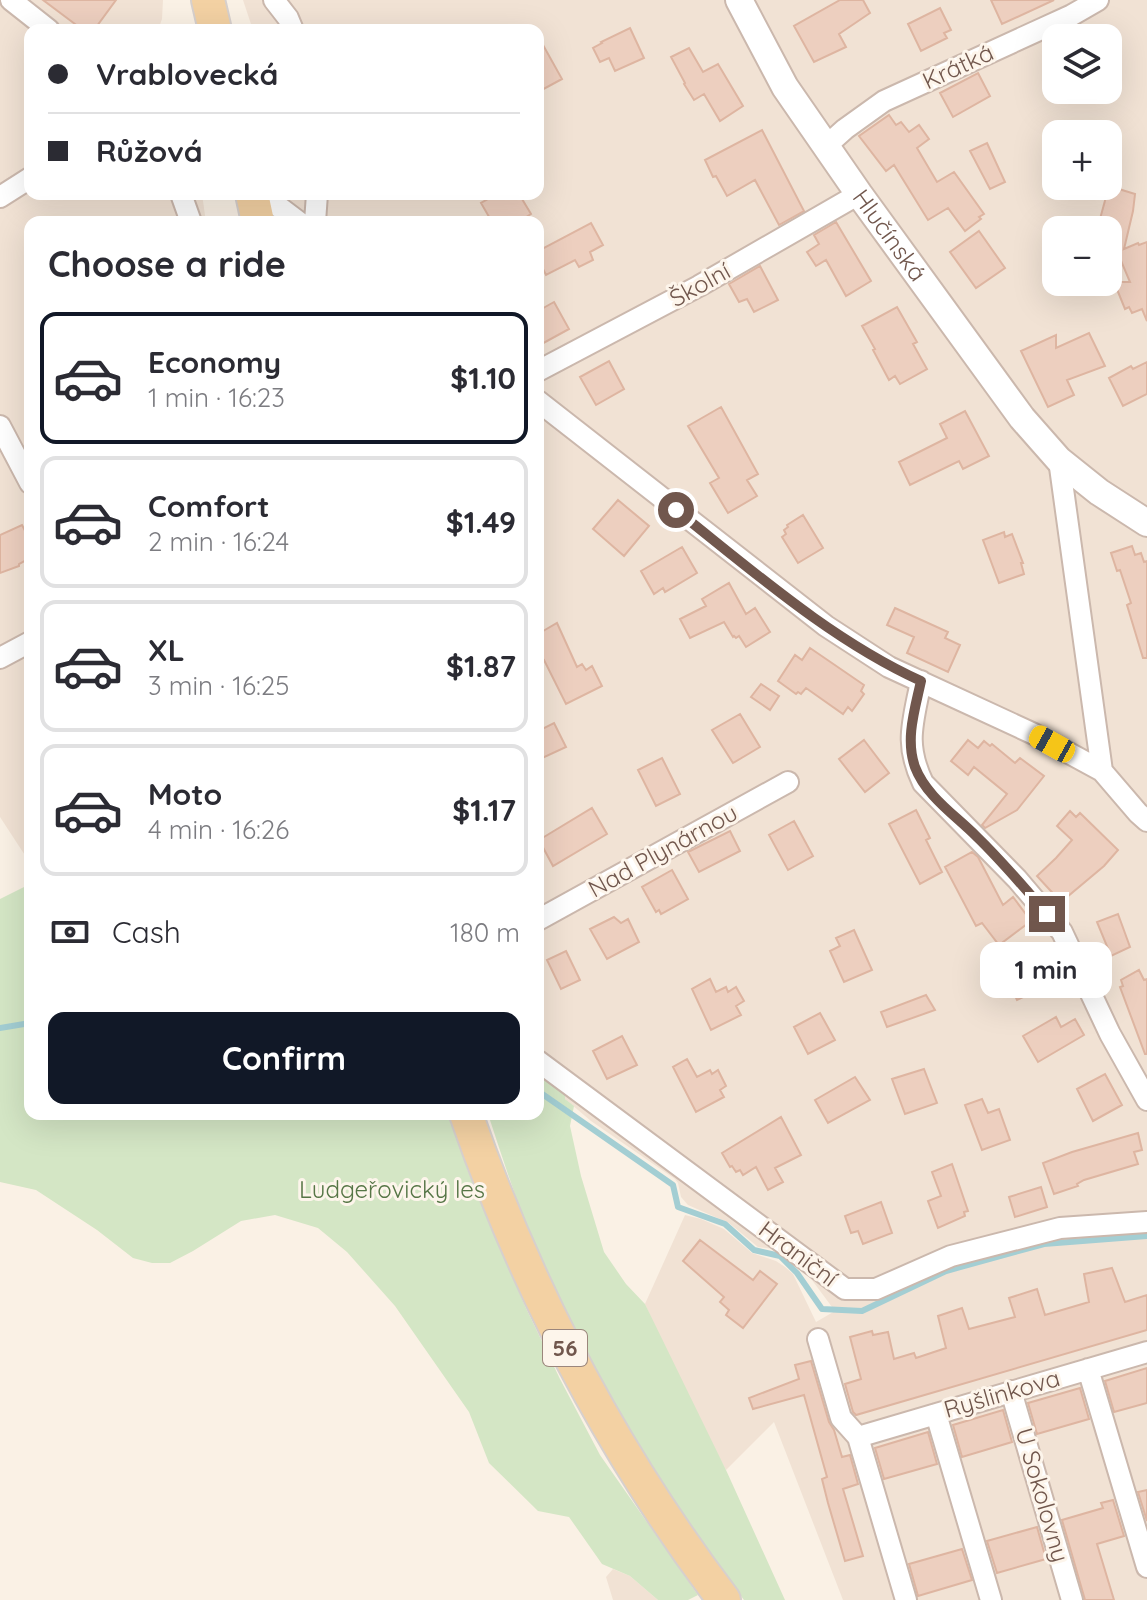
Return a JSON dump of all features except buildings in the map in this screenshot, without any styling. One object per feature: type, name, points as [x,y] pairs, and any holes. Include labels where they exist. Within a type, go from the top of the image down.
[{"type":"main road","points":[[208,0],[214,24]]},
{"type":"main road","name":"56","points":[[468,1120],[516,1244],[577,1372],[632,1469],[724,1600]]},
{"type":"street","points":[[11,0],[41,24]]},
{"type":"street","points":[[274,0],[290,24]]},
{"type":"street","name":"Hlučínská","points":[[739,0],[785,87],[1022,418],[1059,460],[1099,492],[1147,523]]},
{"type":"street","name":"Krátká","points":[[826,146],[884,101],[1072,15],[1098,0]]},
{"type":"street","points":[[0,197],[24,182]]},
{"type":"street","name":"Školní","points":[[544,368],[699,286],[859,194]]},
{"type":"street","points":[[270,200],[291,216]]},
{"type":"street","points":[[544,406],[826,626],[889,667],[1034,734],[1102,771],[1147,821]]},
{"type":"street","points":[[0,426],[24,472]]},
{"type":"street","points":[[1059,460],[1102,771]]},
{"type":"street","points":[[0,658],[24,645]]},
{"type":"street","points":[[921,681],[910,737],[914,765],[923,783],[1017,879],[1062,932],[1110,1034],[1147,1100]]},
{"type":"street","name":"Nad Plynárnou","points":[[544,917],[788,782]]},
{"type":"street","name":"Hraniční","points":[[544,1065],[845,1289],[876,1289],[951,1256],[1060,1228],[1147,1222]]},
{"type":"street","points":[[818,1339],[841,1418],[858,1437],[906,1600]]},
{"type":"street","name":"Ryšlinkova","points":[[858,1437],[1147,1352]]},
{"type":"street","points":[[1088,1369],[1147,1567]]},
{"type":"street","name":"U Sokolovny","points":[[1011,1391],[1072,1600]]},
{"type":"street","points":[[936,1414],[991,1600]]},
{"type":"shaded area","points":[[0,0],[163,0],[160,24],[24,24],[24,200],[203,200],[205,216],[24,216],[24,854],[0,817]]},
{"type":"shaded area","points":[[243,0],[1147,0],[1147,1600],[843,1600],[774,1422],[726,1470],[675,1372],[645,1304],[685,1215],[724,1229],[752,1253],[785,1267],[793,1274],[816,1322],[835,1311],[800,1264],[782,1250],[758,1247],[729,1223],[688,1205],[681,1197],[675,1179],[591,1121],[544,1077],[544,216],[296,216],[289,200],[544,200],[544,24],[251,24]]},
{"type":"shaded area","points":[[613,1569],[630,1576],[658,1600],[613,1600],[606,1577]]},
{"type":"green space","name":"Ludgeřovický les","points":[[24,887],[24,1120],[452,1120],[468,1171],[525,1306],[560,1379],[600,1455],[698,1595],[688,1600],[658,1600],[630,1576],[602,1564],[569,1517],[538,1511],[489,1463],[469,1412],[395,1306],[347,1252],[318,1228],[275,1215],[241,1221],[170,1263],[152,1263],[133,1258],[36,1190],[0,1182],[0,899]]},
{"type":"green space","points":[[544,1075],[565,1091],[565,1099],[574,1106],[570,1126],[581,1176],[604,1252],[626,1284],[645,1304],[785,1600],[744,1600],[681,1511],[588,1358],[546,1274],[490,1120],[544,1120]]},
{"type":"waterway","points":[[0,1028],[24,1024]]},
{"type":"waterway","points":[[544,1095],[673,1185],[678,1207],[725,1224],[754,1250],[780,1256],[797,1273],[822,1309],[862,1311],[946,1271],[1044,1244],[1147,1236]]},
{"type":"route","points":[[676,510],[826,626],[889,667],[921,681],[910,737],[914,765],[923,783],[1047,914]]}]
